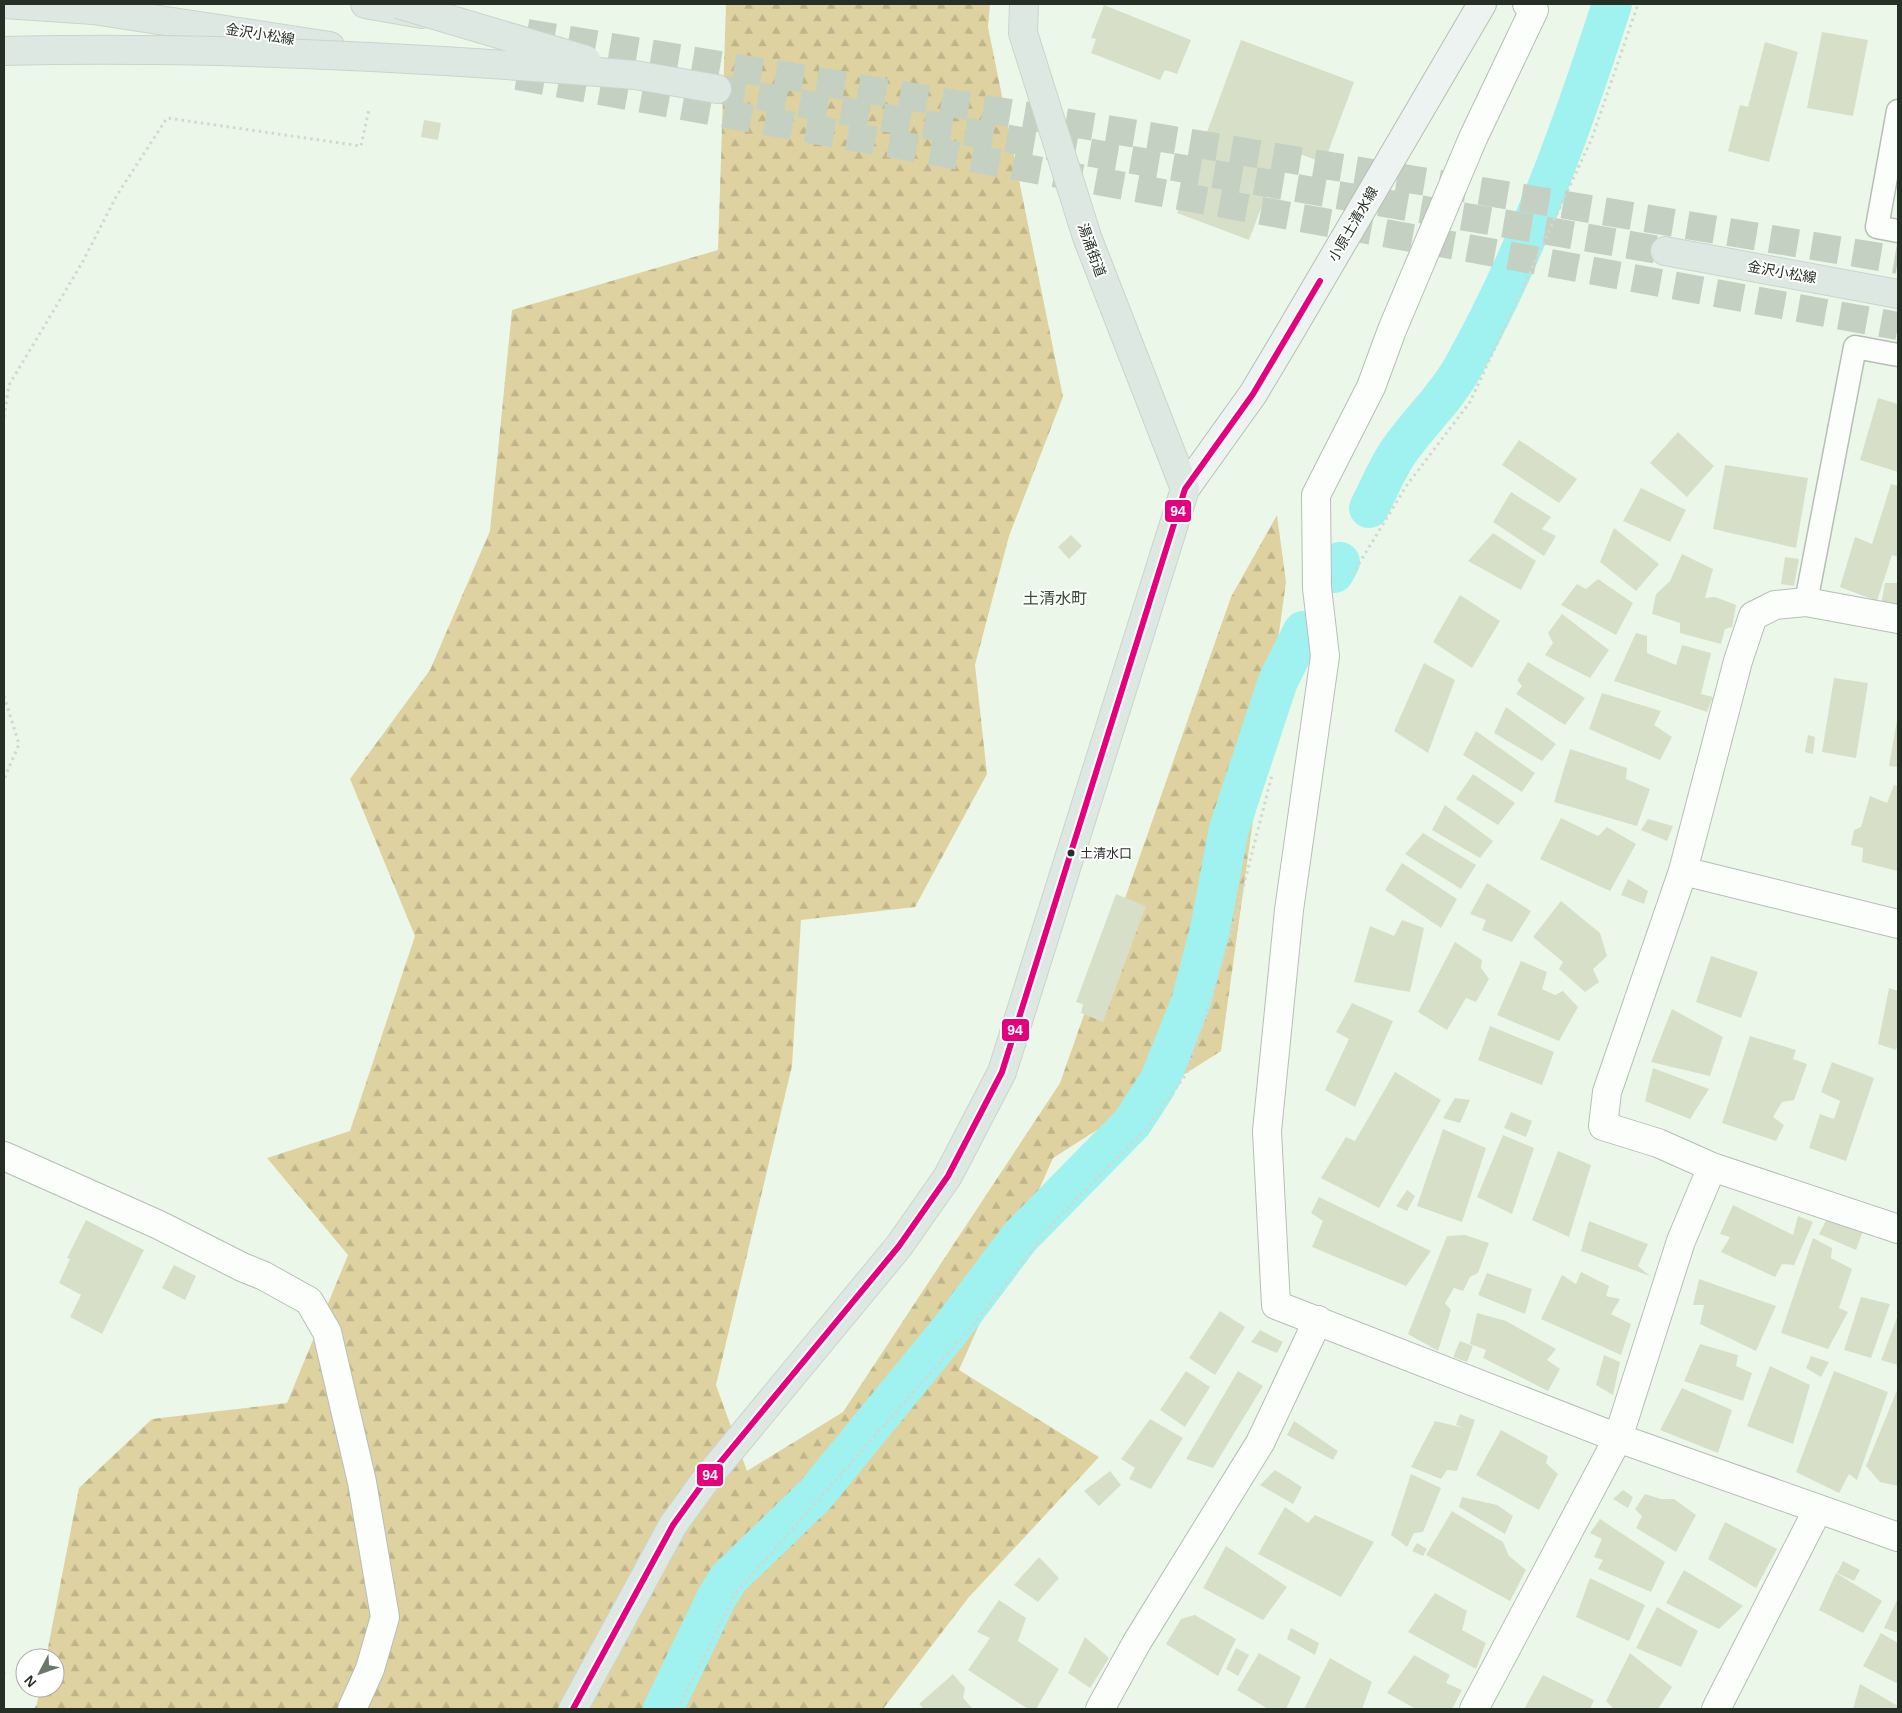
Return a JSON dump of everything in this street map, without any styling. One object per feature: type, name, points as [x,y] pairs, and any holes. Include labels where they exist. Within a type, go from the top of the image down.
[{"type":"main road","name":"金沢小松線","points":[[4,4],[102,12],[252,33],[514,75]]},
{"type":"main road","points":[[365,4],[523,32]]},
{"type":"main road","points":[[398,4],[635,75]]},
{"type":"main road","name":"湯涌街道","points":[[1024,4],[1023,33],[1087,237],[1185,490]]},
{"type":"main road","name":"小原土清水線","points":[[1185,490],[1253,394],[1482,4]]},
{"type":"main road","points":[[4,51],[166,49],[474,61],[635,75],[717,89]]},
{"type":"main road","name":"金沢小松線","points":[[1665,251],[1898,294]]},
{"type":"main road","points":[[573,1709],[673,1525],[704,1482],[899,1246],[948,1176],[1002,1072],[1185,490]]},
{"type":"street","points":[[1527,4],[1534,10],[1473,138],[1392,330],[1371,387],[1316,495],[1317,588],[1324,656],[1289,910],[1267,1131],[1276,1305],[1618,1438],[1898,1538]]},
{"type":"street","points":[[1898,619],[1806,602],[1776,605],[1752,616],[1738,661],[1683,871],[1607,1092],[1603,1126],[1658,1143],[1712,1167],[1898,1229]]},
{"type":"street","points":[[1683,871],[1898,924]]},
{"type":"street","points":[[4,1156],[159,1225],[242,1267],[264,1276],[309,1301],[327,1332],[362,1482],[385,1617],[370,1669],[352,1709]]},
{"type":"street","points":[[1474,1709],[1618,1438],[1681,1241],[1712,1167]]},
{"type":"street","points":[[1100,1709],[1137,1642],[1260,1443],[1318,1320]]},
{"type":"street","points":[[1716,1709],[1818,1509]]},
{"type":"lane","points":[[1898,111],[1877,227],[1898,231]]},
{"type":"lane","points":[[1806,602],[1855,347],[1898,355]]},
{"type":"path","points":[[1321,624],[1407,484],[1470,402],[1592,138],[1638,4]]},
{"type":"path","points":[[4,417],[9,385],[82,263],[117,195],[167,118],[361,146],[369,109]]},
{"type":"path","points":[[4,696],[19,744],[4,779]]},
{"type":"path","points":[[678,1709],[735,1594],[972,1326],[1055,1221],[1145,1130],[1187,1073],[1232,931],[1273,768]]},
{"type":"green space","points":[[726,4],[990,4],[988,27],[1063,397],[1009,536],[975,665],[987,774],[915,907],[801,920],[792,1066],[716,1385],[747,1471],[843,1412],[1060,1083],[1231,597],[1277,515],[1286,582],[1221,1051],[1053,1158],[959,1370],[1099,1457],[969,1597],[883,1709],[34,1709],[38,1698],[65,1698],[65,1648],[48,1648],[79,1488],[152,1419],[287,1403],[348,1255],[267,1158],[350,1131],[415,936],[350,779],[430,670],[490,531],[512,310],[718,250]]},
{"type":"building","points":[[1104,5],[1191,40],[1177,74],[1165,70],[1160,80],[1091,53],[1096,39],[1091,38]]},
{"type":"building","points":[[1822,32],[1868,40],[1853,116],[1807,108]]},
{"type":"building","points":[[1241,40],[1354,82],[1324,163],[1284,148],[1249,240],[1177,213]]},
{"type":"building","points":[[1765,42],[1798,52],[1769,162],[1728,151],[1740,105],[1748,107]]},
{"type":"building","points":[[424,120],[441,123],[438,140],[421,137]]},
{"type":"building","points":[[1878,398],[1898,404],[1898,472],[1860,460]]},
{"type":"building","points":[[1678,432],[1714,466],[1687,497],[1650,463]]},
{"type":"building","points":[[1519,440],[1577,479],[1559,503],[1502,465]]},
{"type":"building","points":[[1725,465],[1808,478],[1796,548],[1713,529]]},
{"type":"building","points":[[1891,484],[1898,486],[1898,557],[1892,555],[1877,601],[1840,587],[1855,537],[1872,544]]},
{"type":"building","points":[[1641,488],[1686,510],[1670,542],[1623,521]]},
{"type":"building","points":[[1511,492],[1551,517],[1542,529],[1556,536],[1544,556],[1493,522]]},
{"type":"building","points":[[1614,528],[1659,564],[1636,591],[1600,562]]},
{"type":"building","points":[[1493,533],[1536,561],[1521,590],[1468,561]]},
{"type":"building","points":[[1071,535],[1082,546],[1069,559],[1058,547]]},
{"type":"building","points":[[1682,554],[1713,569],[1705,598],[1715,597],[1736,605],[1732,627],[1725,629],[1721,644],[1680,633],[1680,623],[1652,614],[1656,594],[1670,581]]},
{"type":"building","points":[[1785,557],[1799,559],[1794,586],[1781,584]]},
{"type":"building","points":[[1598,579],[1633,603],[1616,635],[1561,605],[1577,584],[1586,589]]},
{"type":"building","points":[[1885,583],[1898,583],[1898,606],[1881,605]]},
{"type":"building","points":[[1460,595],[1500,621],[1472,668],[1433,642]]},
{"type":"building","points":[[1562,614],[1609,650],[1590,678],[1545,655],[1553,643],[1548,633]]},
{"type":"building","points":[[1636,633],[1647,636],[1647,653],[1676,665],[1682,645],[1711,653],[1701,694],[1713,697],[1707,712],[1614,681]]},
{"type":"building","points":[[1528,662],[1585,698],[1565,725],[1516,694],[1522,686],[1517,680]]},
{"type":"building","points":[[1424,663],[1455,680],[1428,753],[1394,731]]},
{"type":"building","points":[[1834,678],[1868,683],[1856,758],[1822,752]]},
{"type":"building","points":[[1602,693],[1661,711],[1654,725],[1672,737],[1660,760],[1589,729]]},
{"type":"building","points":[[1506,707],[1556,744],[1542,761],[1494,733]]},
{"type":"building","points":[[1898,720],[1898,767],[1889,766]]},
{"type":"building","points":[[1476,731],[1535,773],[1522,792],[1463,755]]},
{"type":"building","points":[[1808,735],[1815,737],[1813,754],[1805,752]]},
{"type":"building","points":[[1570,749],[1627,768],[1626,779],[1650,789],[1637,826],[1554,802]]},
{"type":"building","points":[[1473,774],[1515,803],[1498,825],[1456,799]]},
{"type":"building","points":[[1894,785],[1898,786],[1897,871],[1862,862],[1863,848],[1851,845],[1854,830],[1861,827],[1870,796],[1887,803]]},
{"type":"building","points":[[1445,805],[1493,841],[1480,858],[1432,830]]},
{"type":"building","points":[[1561,818],[1598,836],[1607,827],[1636,844],[1610,891],[1540,859]]},
{"type":"building","points":[[1648,819],[1673,826],[1667,841],[1641,830]]},
{"type":"building","points":[[1423,833],[1476,865],[1461,889],[1405,854]]},
{"type":"building","points":[[1402,863],[1457,899],[1441,928],[1385,890]]},
{"type":"building","points":[[1628,879],[1648,891],[1644,904],[1621,895]]},
{"type":"building","points":[[1487,883],[1531,911],[1512,942],[1482,930],[1486,920],[1470,914]]},
{"type":"building","points":[[1116,894],[1146,906],[1103,1022],[1081,1013],[1083,1004],[1076,1002]]},
{"type":"building","points":[[1561,901],[1600,933],[1607,956],[1593,969],[1599,982],[1585,992],[1559,969],[1563,962],[1533,937]]},
{"type":"building","points":[[1402,920],[1424,928],[1410,992],[1354,982],[1370,926],[1394,936]]},
{"type":"building","points":[[1455,942],[1482,960],[1481,968],[1489,979],[1476,1002],[1466,998],[1447,1030],[1418,1012]]},
{"type":"building","points":[[1711,956],[1758,972],[1741,1018],[1696,1002]]},
{"type":"building","points":[[1521,961],[1547,972],[1542,989],[1555,995],[1563,991],[1578,1007],[1559,1041],[1497,1015]]},
{"type":"building","points":[[1889,988],[1898,991],[1898,1043],[1896,1050],[1878,1044]]},
{"type":"building","points":[[1352,1003],[1393,1021],[1355,1107],[1325,1090],[1349,1039],[1336,1032]]},
{"type":"building","points":[[1672,1009],[1723,1037],[1710,1076],[1651,1062]]},
{"type":"building","points":[[1490,1026],[1554,1052],[1542,1085],[1478,1060]]},
{"type":"building","points":[[1750,1036],[1796,1050],[1793,1059],[1807,1064],[1794,1100],[1782,1102],[1773,1117],[1784,1125],[1776,1141],[1722,1123]]},
{"type":"building","points":[[1832,1062],[1874,1078],[1846,1161],[1809,1148],[1820,1114],[1834,1119],[1840,1101],[1821,1092]]},
{"type":"building","points":[[1653,1068],[1709,1089],[1690,1119],[1645,1101]]},
{"type":"building","points":[[1395,1072],[1441,1100],[1379,1208],[1321,1178],[1346,1137],[1355,1141]]},
{"type":"building","points":[[1455,1098],[1470,1100],[1460,1123],[1443,1118]]},
{"type":"building","points":[[1511,1112],[1532,1121],[1526,1137],[1504,1128]]},
{"type":"building","points":[[1443,1129],[1486,1148],[1462,1222],[1417,1206]]},
{"type":"building","points":[[1503,1135],[1534,1148],[1512,1214],[1477,1197]]},
{"type":"building","points":[[1558,1151],[1591,1165],[1569,1237],[1532,1220]]},
{"type":"building","points":[[1407,1190],[1415,1196],[1407,1211],[1396,1206]]},
{"type":"building","points":[[1319,1197],[1431,1251],[1406,1286],[1312,1247],[1323,1221],[1311,1213]]},
{"type":"building","points":[[1733,1205],[1793,1235],[1798,1216],[1813,1222],[1794,1265],[1782,1264],[1775,1277],[1721,1252],[1730,1237],[1720,1234]]},
{"type":"building","points":[[1827,1219],[1863,1231],[1856,1250],[1819,1234]]},
{"type":"building","points":[[86,1220],[144,1250],[102,1334],[70,1317],[81,1295],[59,1283],[70,1259],[67,1258]]},
{"type":"building","points":[[1589,1221],[1648,1244],[1638,1266],[1650,1276],[1581,1251]]},
{"type":"building","points":[[1465,1235],[1489,1243],[1478,1273],[1470,1277],[1463,1291],[1454,1288],[1445,1303],[1451,1310],[1438,1351],[1408,1334],[1447,1236]]},
{"type":"building","points":[[1813,1238],[1832,1248],[1831,1258],[1852,1269],[1839,1308],[1848,1312],[1828,1349],[1781,1333]]},
{"type":"building","points":[[174,1265],[196,1276],[185,1300],[162,1288]]},
{"type":"building","points":[[1581,1272],[1609,1286],[1606,1296],[1620,1299],[1611,1314],[1631,1324],[1621,1355],[1541,1319],[1562,1275],[1576,1284]]},
{"type":"building","points":[[1487,1273],[1532,1289],[1525,1314],[1478,1295]]},
{"type":"building","points":[[1699,1279],[1776,1306],[1756,1351],[1700,1324],[1704,1305],[1693,1305]]},
{"type":"building","points":[[1861,1297],[1890,1304],[1871,1358],[1844,1350]]},
{"type":"building","points":[[1220,1311],[1245,1327],[1215,1375],[1189,1358]]},
{"type":"building","points":[[1477,1313],[1506,1321],[1556,1349],[1547,1360],[1560,1369],[1548,1391],[1483,1358],[1486,1350],[1470,1344]]},
{"type":"building","points":[[1898,1315],[1898,1365],[1881,1360]]},
{"type":"building","points":[[1260,1330],[1283,1342],[1277,1353],[1251,1342]]},
{"type":"building","points":[[1460,1341],[1473,1346],[1467,1362],[1453,1357]]},
{"type":"building","points":[[1700,1344],[1738,1355],[1736,1366],[1752,1373],[1743,1401],[1684,1381]]},
{"type":"building","points":[[1604,1355],[1620,1362],[1613,1395],[1596,1385]]},
{"type":"building","points":[[1811,1356],[1829,1362],[1821,1377],[1806,1368]]},
{"type":"building","points":[[1770,1366],[1810,1385],[1793,1444],[1747,1426]]},
{"type":"building","points":[[1186,1371],[1210,1387],[1185,1427],[1160,1410]]},
{"type":"building","points":[[1238,1371],[1263,1386],[1213,1468],[1186,1459]]},
{"type":"building","points":[[1834,1371],[1888,1392],[1857,1480],[1849,1474],[1839,1493],[1796,1472]]},
{"type":"building","points":[[1682,1388],[1732,1410],[1718,1453],[1660,1430]]},
{"type":"building","points":[[1898,1388],[1898,1486],[1880,1482],[1866,1466]]},
{"type":"building","points":[[1460,1414],[1475,1420],[1457,1471],[1447,1470],[1441,1479],[1411,1467],[1435,1421],[1464,1428],[1456,1425]]},
{"type":"building","points":[[1150,1419],[1183,1438],[1151,1489],[1129,1479],[1135,1468],[1121,1459]]},
{"type":"building","points":[[1294,1421],[1338,1451],[1333,1460],[1287,1435]]},
{"type":"building","points":[[1501,1430],[1548,1456],[1546,1463],[1558,1474],[1539,1510],[1476,1475]]},
{"type":"building","points":[[1275,1470],[1302,1487],[1293,1504],[1260,1485]]},
{"type":"building","points":[[1110,1471],[1121,1485],[1099,1506],[1084,1491]]},
{"type":"building","points":[[1411,1474],[1441,1488],[1423,1532],[1414,1533],[1407,1547],[1391,1535]]},
{"type":"building","points":[[1623,1490],[1633,1497],[1628,1508],[1613,1499]]},
{"type":"building","points":[[1645,1494],[1661,1499],[1674,1499],[1696,1515],[1676,1552],[1636,1528],[1642,1516],[1635,1509]]},
{"type":"building","points":[[1462,1497],[1497,1505],[1513,1516],[1505,1534],[1459,1507]]},
{"type":"building","points":[[1285,1507],[1308,1523],[1315,1515],[1374,1542],[1341,1597],[1258,1554]]},
{"type":"building","points":[[1452,1511],[1503,1542],[1509,1556],[1526,1570],[1510,1601],[1426,1555]]},
{"type":"building","points":[[1600,1519],[1665,1562],[1651,1592],[1598,1569],[1603,1560],[1594,1557],[1602,1539],[1590,1533]]},
{"type":"building","points":[[1725,1522],[1777,1549],[1756,1588],[1708,1559]]},
{"type":"building","points":[[1417,1543],[1427,1549],[1423,1556],[1412,1551]]},
{"type":"building","points":[[1226,1546],[1287,1587],[1263,1620],[1203,1588]]},
{"type":"building","points":[[1039,1557],[1059,1578],[1038,1602],[1014,1585]]},
{"type":"building","points":[[1843,1561],[1860,1570],[1854,1581],[1837,1573]]},
{"type":"building","points":[[1684,1570],[1743,1606],[1719,1629],[1666,1603]]},
{"type":"building","points":[[1836,1573],[1882,1601],[1863,1633],[1819,1610]]},
{"type":"building","points":[[1590,1578],[1645,1605],[1629,1641],[1576,1617]]},
{"type":"building","points":[[1435,1593],[1467,1611],[1462,1630],[1486,1643],[1476,1669],[1408,1632]]},
{"type":"building","points":[[1898,1598],[1898,1633],[1884,1628]]},
{"type":"building","points":[[999,1600],[1026,1618],[1018,1641],[1059,1669],[1036,1709],[1028,1709],[968,1670],[990,1638],[977,1632]]},
{"type":"building","points":[[1657,1607],[1698,1631],[1681,1667],[1636,1648]]},
{"type":"building","points":[[1195,1615],[1236,1639],[1218,1676],[1166,1644],[1181,1619]]},
{"type":"building","points":[[1291,1628],[1319,1643],[1315,1655],[1287,1639]]},
{"type":"building","points":[[1881,1633],[1898,1643],[1898,1684],[1863,1666]]},
{"type":"building","points":[[1085,1637],[1109,1658],[1090,1688],[1068,1673]]},
{"type":"building","points":[[1236,1648],[1249,1655],[1238,1676],[1226,1669]]},
{"type":"building","points":[[1259,1653],[1301,1677],[1286,1709],[1268,1709],[1237,1690]]},
{"type":"building","points":[[1630,1653],[1672,1687],[1658,1709],[1614,1709],[1606,1701]]},
{"type":"building","points":[[1414,1655],[1450,1675],[1446,1683],[1462,1690],[1452,1709],[1416,1709],[1387,1693]]},
{"type":"building","points":[[1330,1658],[1372,1682],[1362,1709],[1304,1709]]},
{"type":"building","points":[[953,1674],[965,1688],[963,1698],[973,1709],[924,1709],[919,1704]]},
{"type":"building","points":[[1543,1675],[1594,1700],[1590,1709],[1524,1709]]},
{"type":"building","points":[[1860,1684],[1898,1706],[1898,1709],[1853,1709]]},
{"type":"waterway","points":[[1369,508],[1399,451],[1441,400],[1463,367],[1508,280],[1564,143],[1612,4]]},
{"type":"waterway","points":[[1334,573],[1340,562]]},
{"type":"waterway","points":[[1161,1077],[1191,1002],[1210,929],[1229,829],[1278,681],[1303,631]]},
{"type":"waterway","points":[[663,1709],[717,1597],[728,1579],[815,1495],[950,1330],[1020,1237],[1132,1123],[1156,1086]]},
{"type":"tunnel","points":[[527,33],[1898,260]]},
{"type":"tunnel","points":[[517,76],[1898,326]]},
{"type":"tunnel","points":[[717,89],[1665,251]]},
{"type":"transit line","name":"94","points":[[573,1709],[673,1525],[704,1482],[899,1246],[948,1176],[1002,1072],[1185,489],[1253,394],[1320,281]]},
{"type":"place","name":"土清水口","points":[[1071,853]]},
{"type":"district","name":"土清水町","points":[[1055,598]]}]
